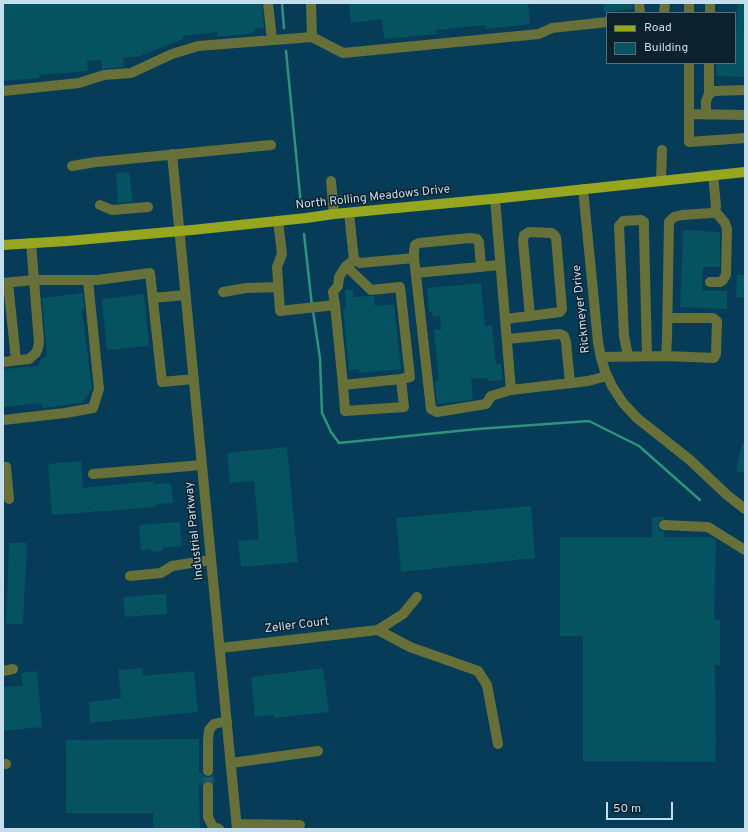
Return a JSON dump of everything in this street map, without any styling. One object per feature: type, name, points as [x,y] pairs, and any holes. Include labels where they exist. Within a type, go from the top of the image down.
[{"type":"main road","name":"North Rolling Meadows Drive","points":[[3,245],[31,244],[179,231],[745,172]]},
{"type":"street","points":[[268,3],[272,40]]},
{"type":"street","points":[[311,3],[312,37]]},
{"type":"street","points":[[3,91],[79,83],[104,75],[131,73],[162,58],[198,46],[312,37],[343,53],[539,34],[552,28],[606,22]]},
{"type":"street","points":[[689,64],[689,142],[745,138]]},
{"type":"street","points":[[706,114],[706,101],[709,94],[709,64]]},
{"type":"street","points":[[709,94],[714,91],[745,90]]},
{"type":"street","points":[[689,114],[745,114]]},
{"type":"street","points":[[72,166],[96,162],[271,145]]},
{"type":"street","points":[[661,181],[662,150]]},
{"type":"street","name":"Industrial Parkway","points":[[172,154],[237,826]]},
{"type":"street","points":[[713,175],[716,206],[715,211]]},
{"type":"street","points":[[331,181],[334,214]]},
{"type":"street","name":"Rickmeyer Drive","points":[[583,189],[598,342],[607,376],[616,394],[634,415],[694,464],[727,495],[745,509]]},
{"type":"street","points":[[495,199],[511,390]]},
{"type":"street","points":[[100,205],[112,210],[148,206]]},
{"type":"street","points":[[710,282],[720,282],[726,275],[726,223],[715,211]]},
{"type":"street","points":[[666,356],[669,222],[674,217],[682,215],[712,213],[715,211]]},
{"type":"street","points":[[349,213],[350,263],[340,277],[338,286],[333,292],[346,411],[404,407],[401,379]]},
{"type":"street","points":[[628,356],[624,336],[619,226],[623,220],[641,220],[644,222],[647,356]]},
{"type":"street","points":[[278,221],[282,254],[277,267],[280,311],[334,304]]},
{"type":"street","points":[[505,319],[530,316],[560,312],[562,309],[556,237],[552,233],[529,232],[524,235],[523,241],[530,316]]},
{"type":"street","points":[[481,267],[479,242],[477,239],[470,238],[419,243],[415,245],[414,258],[431,409],[437,412],[486,404],[491,396],[511,390],[588,381],[607,376]]},
{"type":"street","points":[[3,362],[29,359],[36,354],[38,348],[39,342],[31,244]]},
{"type":"street","points":[[350,263],[414,258]]},
{"type":"street","points":[[343,385],[410,377],[400,287],[371,290],[350,263]]},
{"type":"street","points":[[416,273],[500,265]]},
{"type":"street","points":[[16,360],[5,283],[34,280],[97,280],[150,273],[162,382],[194,379]]},
{"type":"street","points":[[3,420],[65,413],[93,408],[99,388],[88,280]]},
{"type":"street","points":[[223,292],[246,288],[278,287]]},
{"type":"street","points":[[153,298],[185,295]]},
{"type":"street","points":[[601,357],[666,356],[714,358],[716,354],[717,321],[713,318],[668,318]]},
{"type":"street","points":[[507,339],[560,334],[564,336],[566,342],[570,383]]},
{"type":"street","points":[[93,474],[202,465]]},
{"type":"street","points":[[3,467],[6,467],[8,499]]},
{"type":"street","points":[[664,525],[708,527],[745,550]]},
{"type":"street","points":[[130,576],[161,573],[172,566],[211,560]]},
{"type":"street","points":[[417,598],[403,614],[378,630],[410,647],[478,671],[487,684],[498,744]]},
{"type":"street","name":"Zeller Court","points":[[220,648],[378,630]]},
{"type":"street","points":[[208,771],[209,730],[214,724],[227,721]]},
{"type":"street","points":[[231,763],[318,751]]},
{"type":"street","points":[[208,787],[208,817],[213,826],[219,829]]},
{"type":"street","points":[[237,826],[300,825]]},
{"type":"building","points":[[3,3],[262,3],[264,28],[254,29],[255,33],[217,37],[217,32],[183,36],[183,39],[140,56],[123,58],[124,67],[102,69],[102,60],[87,61],[88,71],[39,75],[39,78],[3,81]]},
{"type":"building","points":[[349,3],[528,3],[530,24],[486,29],[486,25],[436,30],[437,34],[384,39],[382,19],[351,23]]},
{"type":"building","points":[[603,3],[633,3],[633,9],[604,12]]},
{"type":"building","points":[[737,3],[745,3],[745,77],[716,76],[716,64],[736,64]]},
{"type":"building","points":[[129,172],[133,201],[118,203],[116,173]]},
{"type":"building","points":[[683,230],[720,232],[720,267],[703,267],[702,291],[727,291],[727,309],[680,307]]},
{"type":"building","points":[[737,275],[745,275],[745,297],[736,297]]},
{"type":"building","points":[[481,283],[485,326],[492,325],[496,364],[501,364],[503,380],[488,381],[487,378],[471,379],[473,400],[437,404],[435,382],[439,381],[434,330],[441,330],[440,316],[433,317],[432,312],[429,312],[427,288]]},
{"type":"building","points":[[345,290],[353,290],[353,297],[374,296],[375,306],[394,304],[401,369],[359,373],[359,369],[349,370],[343,309],[346,309]]},
{"type":"building","points":[[83,293],[84,309],[82,309],[92,389],[82,403],[42,408],[41,403],[3,407],[3,369],[38,366],[41,360],[47,355],[42,298]]},
{"type":"building","points":[[144,294],[149,346],[107,350],[102,299]]},
{"type":"building","points":[[742,443],[745,443],[745,473],[736,471]]},
{"type":"building","points":[[287,447],[298,562],[241,567],[238,541],[259,539],[254,481],[230,483],[227,453]]},
{"type":"building","points":[[81,461],[83,488],[154,481],[154,484],[171,483],[173,503],[156,504],[156,507],[52,515],[48,464]]},
{"type":"building","points":[[531,506],[535,558],[401,572],[396,518]]},
{"type":"building","points":[[652,517],[664,517],[664,519],[659,521],[658,525],[660,530],[664,532],[664,537],[712,537],[716,540],[714,620],[720,620],[720,665],[715,665],[716,762],[583,761],[583,636],[560,636],[560,537],[652,537]]},
{"type":"building","points":[[180,522],[182,546],[162,548],[163,551],[151,552],[151,549],[141,550],[139,525]]},
{"type":"building","points":[[9,543],[27,543],[23,624],[6,624]]},
{"type":"building","points":[[166,594],[167,614],[125,617],[123,597]]},
{"type":"building","points":[[143,668],[143,676],[194,671],[198,712],[90,723],[89,702],[121,698],[118,670]]},
{"type":"building","points":[[323,668],[329,712],[274,718],[274,715],[255,717],[251,677]]},
{"type":"building","points":[[37,671],[42,727],[3,731],[3,687],[23,686],[21,673]]},
{"type":"building","points":[[199,739],[199,773],[202,773],[204,776],[208,777],[212,776],[214,773],[215,785],[208,781],[204,782],[202,785],[199,785],[200,829],[153,829],[153,813],[66,813],[66,740]]},
{"type":"waterway","points":[[282,3],[284,28]]},
{"type":"waterway","points":[[286,51],[301,205]]},
{"type":"waterway","points":[[304,234],[312,306]]},
{"type":"waterway","points":[[313,311],[320,358],[322,413],[331,432],[339,443],[477,429],[589,421],[639,446],[700,500]]},
{"type":"tunnel","points":[[208,771],[208,787]]}]
